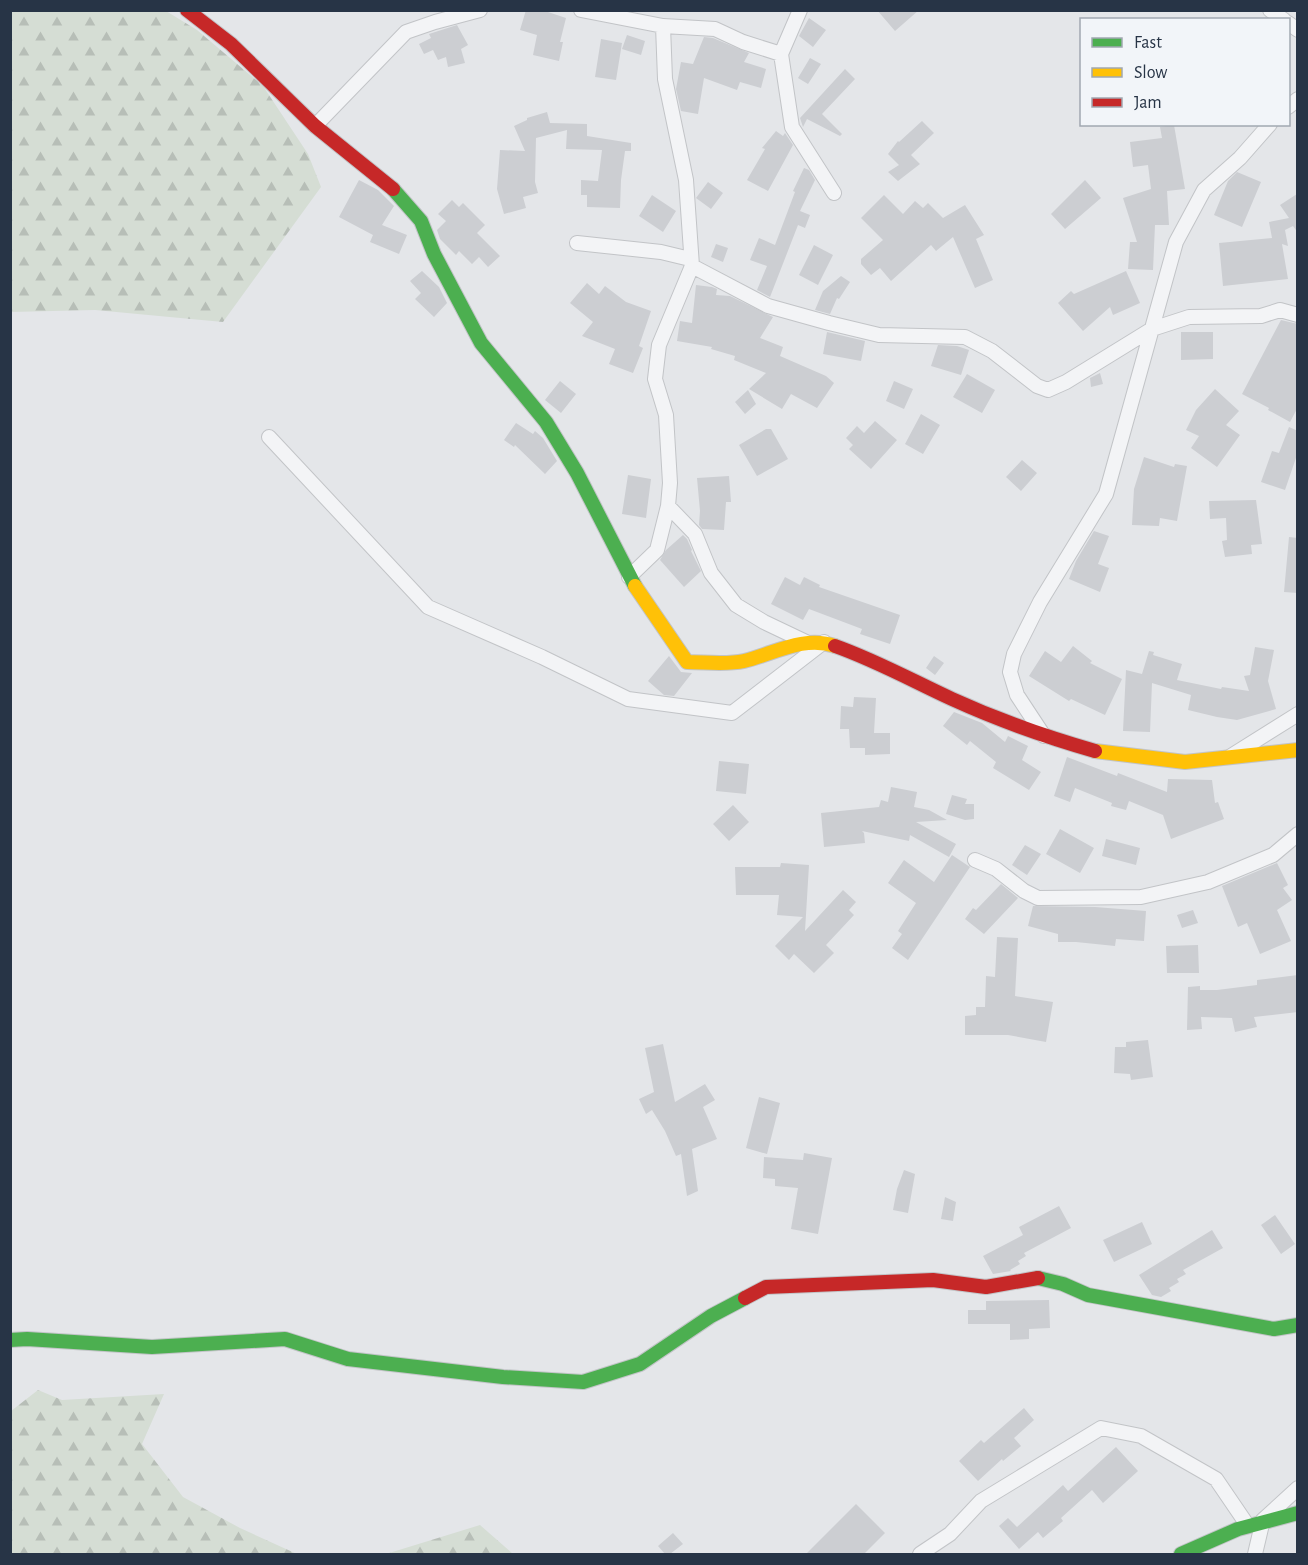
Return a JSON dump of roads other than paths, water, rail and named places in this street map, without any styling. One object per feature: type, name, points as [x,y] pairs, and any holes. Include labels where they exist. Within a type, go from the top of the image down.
[{"type":"main road","points":[[187,10],[231,44],[315,126],[391,186],[421,221],[434,254],[481,344],[546,422],[577,473],[629,577],[687,662],[741,662],[806,642],[824,642],[860,655],[954,700],[1044,736],[1098,753],[1185,762],[1298,750]]},
{"type":"main road","points":[[10,1340],[27,1339],[152,1347],[285,1339],[348,1359],[503,1377],[583,1382],[640,1364],[711,1316],[766,1287],[933,1280],[986,1287],[1037,1278],[1063,1284],[1088,1295],[1263,1328],[1274,1329],[1298,1325]]},
{"type":"main road","points":[[1181,1554],[1263,1520],[1298,1513]]},
{"type":"street","points":[[315,126],[406,32],[480,10]]},
{"type":"street","points":[[581,10],[663,26],[715,29],[743,42],[781,54]]},
{"type":"street","points":[[800,10],[795,27],[781,54],[792,127],[834,193]]},
{"type":"street","points":[[629,577],[657,550],[668,506],[670,483],[666,415],[655,379],[659,345],[692,266],[686,180],[665,80],[663,26]]},
{"type":"street","points":[[1044,736],[1017,695],[1010,672],[1014,654],[1040,602],[1106,494],[1176,242],[1204,190],[1240,158],[1268,126]]},
{"type":"street","points":[[577,243],[661,252],[690,259],[692,266],[768,306],[829,323],[879,335],[965,337],[992,351],[1037,386],[1048,390],[1066,382],[1152,329],[1189,317],[1261,316],[1280,310],[1298,315]]},
{"type":"street","points":[[269,437],[428,607],[542,657],[628,699],[732,713],[824,642]]},
{"type":"street","points":[[668,506],[695,534],[711,573],[736,605],[764,622],[806,642]]},
{"type":"street","points":[[1227,759],[1298,714]]},
{"type":"street","points":[[975,860],[996,869],[1024,891],[1038,898],[1056,896],[1141,897],[1208,882],[1273,855],[1298,834]]},
{"type":"street","points":[[920,1554],[950,1534],[981,1501],[1101,1428],[1141,1436],[1216,1479],[1248,1526]]},
{"type":"street","points":[[1255,1554],[1263,1520],[1298,1488]]}]
